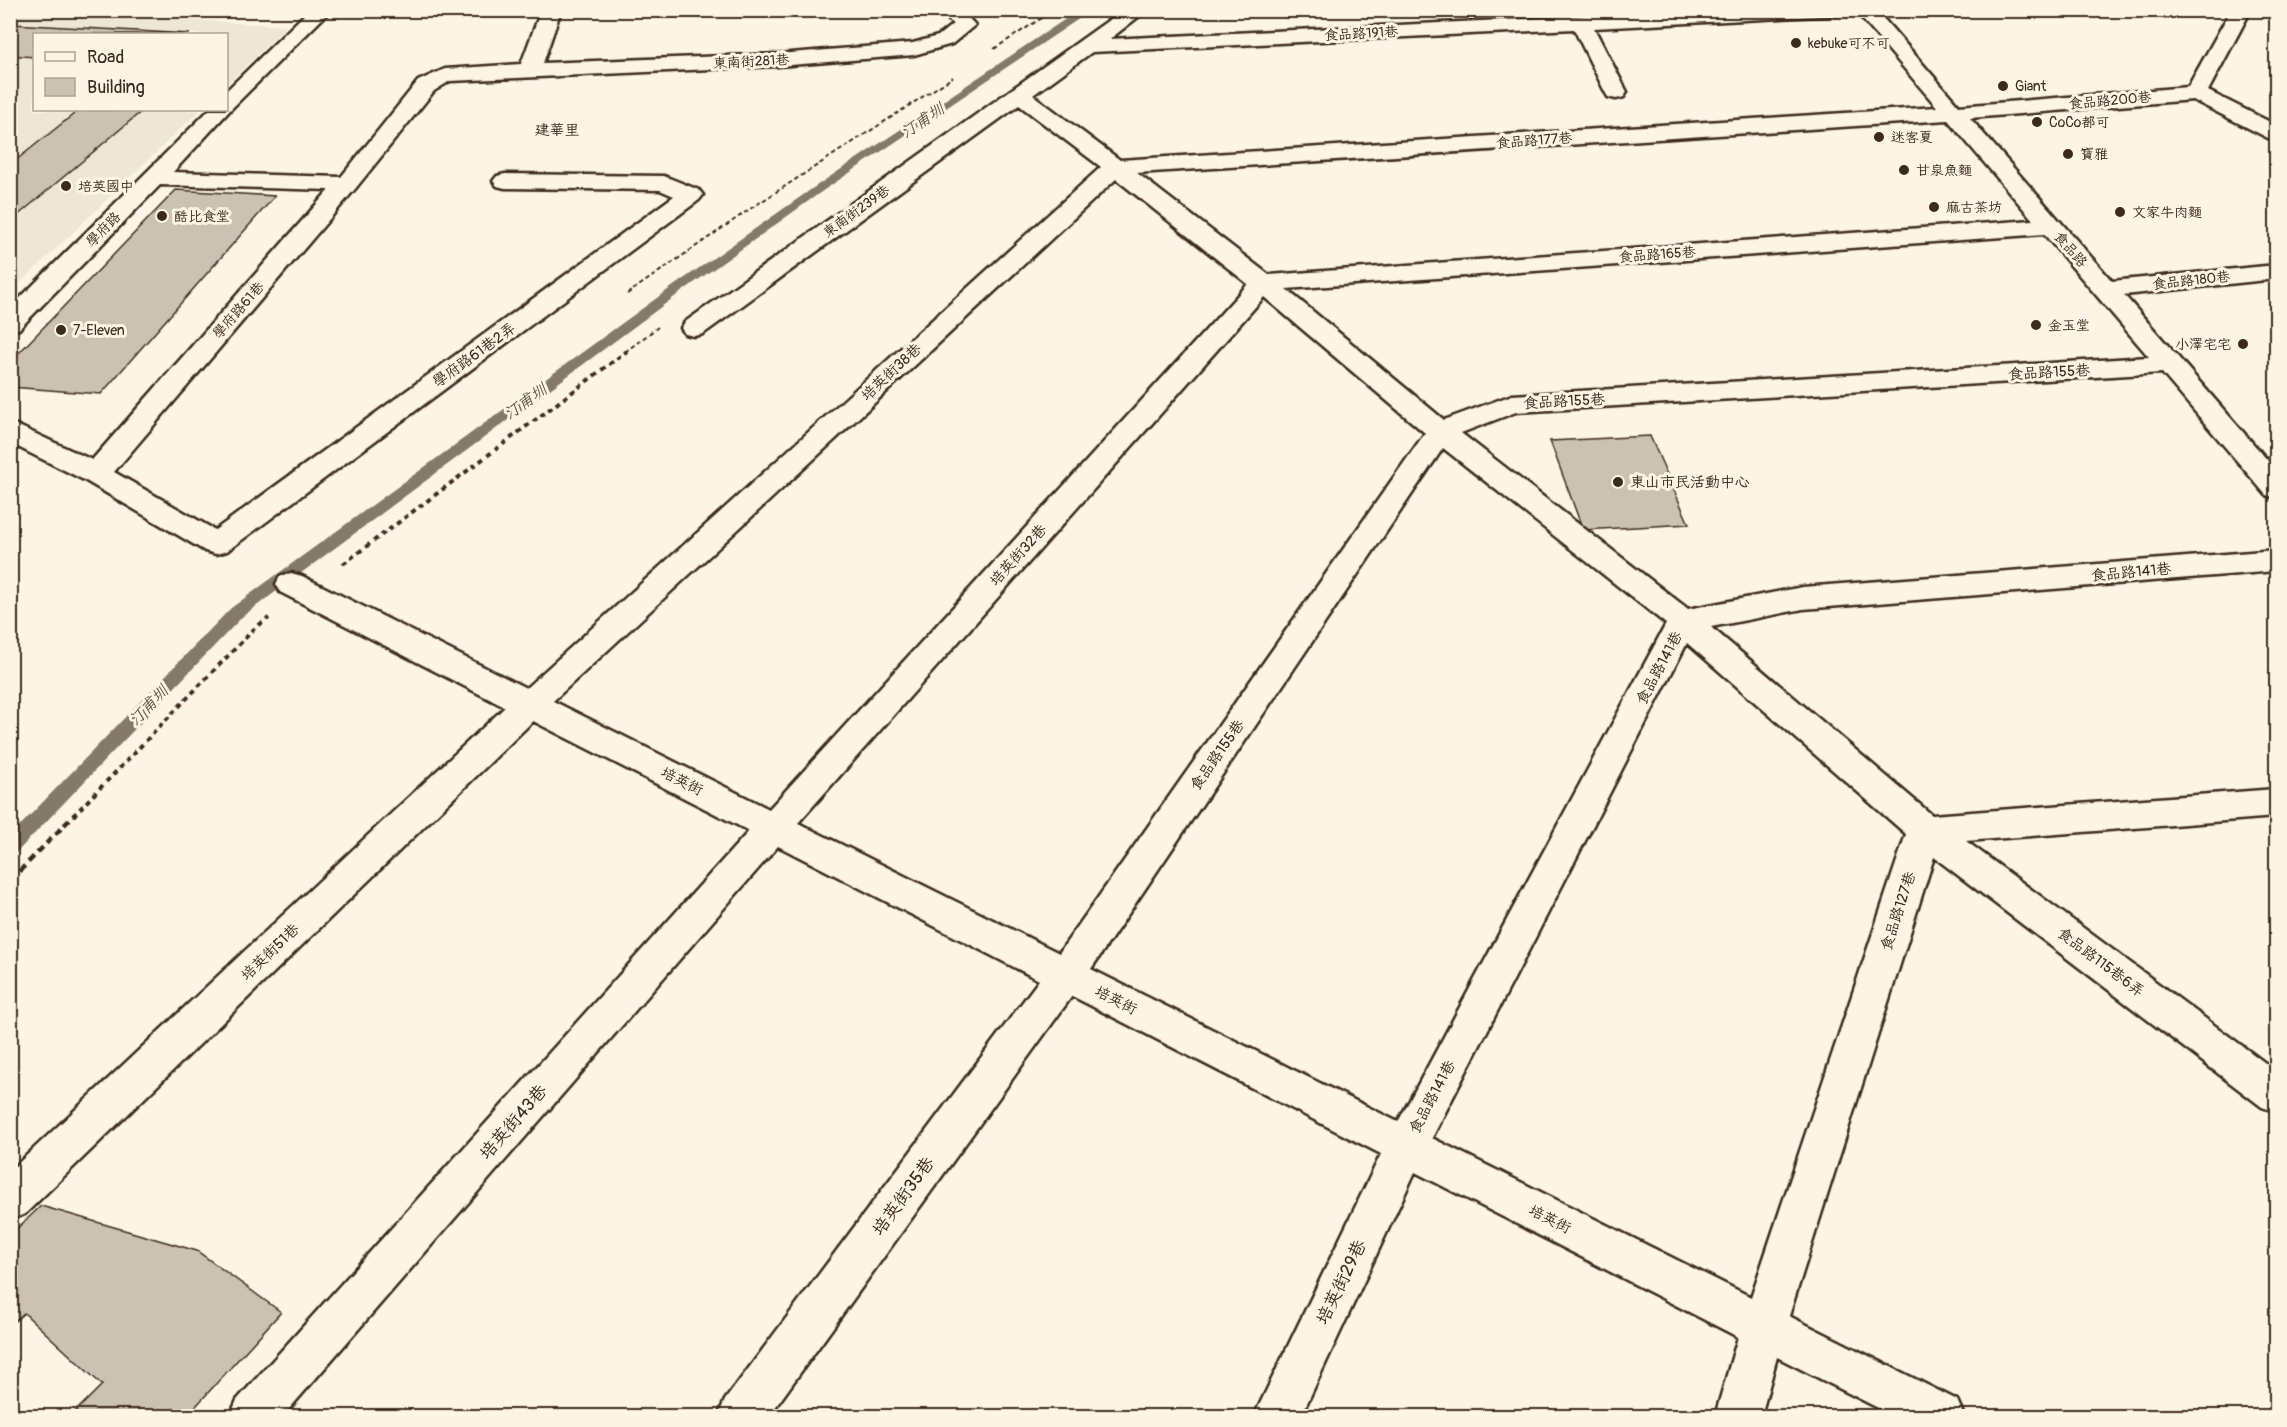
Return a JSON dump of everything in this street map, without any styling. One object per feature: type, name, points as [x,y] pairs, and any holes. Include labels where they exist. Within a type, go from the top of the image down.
[{"type":"street","points":[[228,102],[321,10]]},
{"type":"street","points":[[530,70],[551,10]]},
{"type":"street","name":"東南街281巷","points":[[445,75],[778,60],[914,49],[945,40],[965,25],[950,10]]},
{"type":"street","name":"東南街239巷","points":[[694,327],[1137,10]]},
{"type":"street","name":"食品路191巷","points":[[1087,46],[1850,10]]},
{"type":"street","name":"食品路","points":[[1865,10],[2277,488]]},
{"type":"street","points":[[2241,10],[2196,93],[2277,133]]},
{"type":"street","points":[[1581,23],[1616,92]]},
{"type":"street","name":"學府路61巷","points":[[96,474],[347,184],[426,86],[445,75]]},
{"type":"street","name":"食品路200巷","points":[[1952,113],[2196,93]]},
{"type":"street","points":[[1019,95],[1263,283]]},
{"type":"street","name":"學府路","points":[[10,323],[220,111]]},
{"type":"street","name":"食品路177巷","points":[[1115,167],[1952,113]]},
{"type":"street","name":"培英街38巷","points":[[529,704],[1115,167]]},
{"type":"street","points":[[152,178],[347,184]]},
{"type":"street","name":"學府路61巷2弄","points":[[96,474],[216,544],[691,195],[663,183],[505,181]]},
{"type":"street","name":"食品路165巷","points":[[1263,283],[2052,226]]},
{"type":"street","name":"食品路180巷","points":[[2106,289],[2277,272]]},
{"type":"street","name":"食品路115巷6弄","points":[[1263,283],[1440,431],[1683,621],[1925,830],[2277,1094]]},
{"type":"street","name":"培英街32巷","points":[[773,828],[1263,283]]},
{"type":"street","name":"食品路155巷","points":[[1065,975],[1440,431],[1512,404],[2172,364]]},
{"type":"street","points":[[10,431],[96,474]]},
{"type":"street","name":"食品路141巷","points":[[1406,1147],[1683,621],[1803,598],[2277,560]]},
{"type":"street","name":"培英街","points":[[291,584],[1941,1416]]},
{"type":"street","name":"培英街51巷","points":[[10,1200],[529,704]]},
{"type":"street","points":[[1925,830],[2277,804]]},
{"type":"street","name":"培英街43巷","points":[[253,1416],[773,828]]},
{"type":"street","name":"食品路127巷","points":[[1738,1416],[1762,1327],[1925,830]]},
{"type":"street","name":"培英街35巷","points":[[741,1416],[1065,975]]},
{"type":"street","name":"培英街29巷","points":[[1276,1416],[1406,1147]]},
{"type":"path","points":[[985,55],[1054,10]]},
{"type":"path","points":[[623,296],[750,209],[956,75]]},
{"type":"shaded area","name":"培英國中","points":[[11,11],[48,11],[287,26],[228,83],[228,33],[33,33],[33,111],[199,111],[11,292]]},
{"type":"building","points":[[12,24],[172,33],[33,33],[33,57],[10,55]]},
{"type":"building","points":[[78,111],[142,111],[10,222],[10,165]]},
{"type":"building","points":[[176,190],[275,196],[101,394],[10,387],[10,362]]},
{"type":"building","name":"東山市民活動中心","points":[[1650,436],[1689,524],[1583,530],[1550,441]]},
{"type":"building","points":[[41,1206],[197,1251],[281,1312],[187,1416],[71,1416],[102,1385],[24,1313],[10,1325],[10,1235]]},
{"type":"waterway","name":"汀甫圳","points":[[10,848],[237,612],[669,295],[820,188],[1087,10]]},
{"type":"place","name":"kebuke可不可","points":[[1796,43]]},
{"type":"place","name":"Giant","points":[[2003,86]]},
{"type":"place","name":"CoCo都可","points":[[2037,122]]},
{"type":"place","name":"迷客夏","points":[[1879,137]]},
{"type":"place","name":"寶雅","points":[[2068,154]]},
{"type":"place","name":"甘泉魚麵","points":[[1904,170]]},
{"type":"place","name":"培英國中","points":[[66,186]]},
{"type":"place","name":"麻古茶坊","points":[[1934,207]]},
{"type":"place","name":"文家牛肉麵","points":[[2120,212]]},
{"type":"place","name":"酷比食堂","points":[[162,216]]},
{"type":"place","name":"金玉堂","points":[[2036,325]]},
{"type":"place","name":"7-Eleven","points":[[61,330]]},
{"type":"place","name":"小澤宅宅","points":[[2243,344]]},
{"type":"place","name":"東山市民活動中心","points":[[1618,482]]},
{"type":"district","name":"建華里","points":[[557,130]]}]
